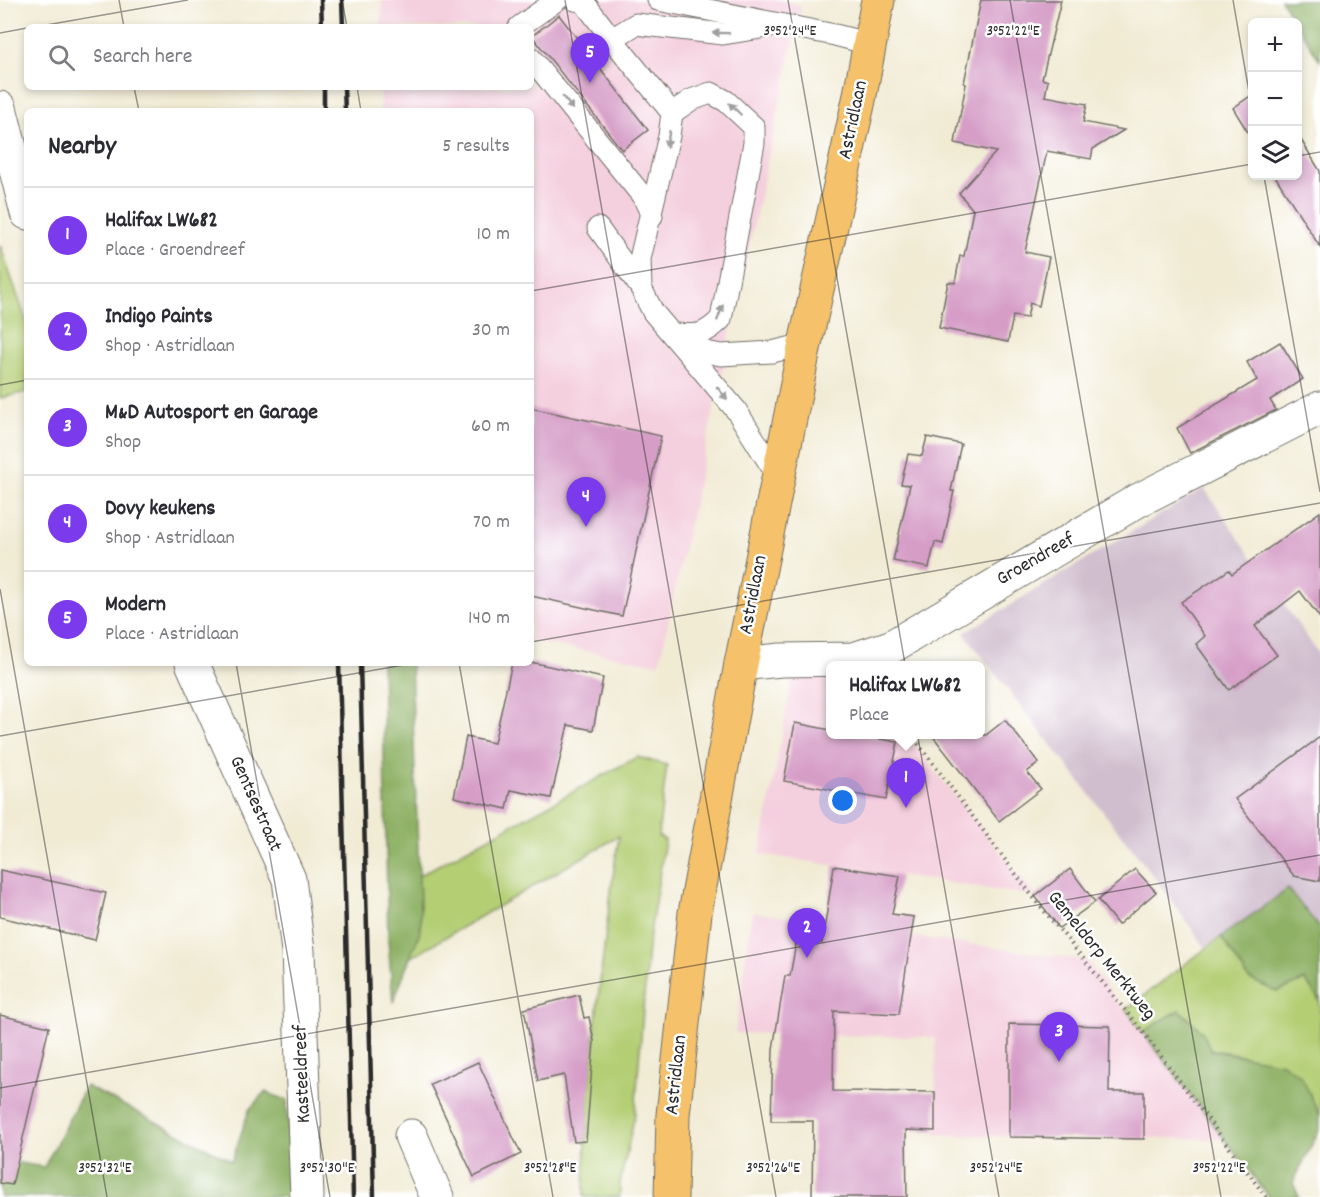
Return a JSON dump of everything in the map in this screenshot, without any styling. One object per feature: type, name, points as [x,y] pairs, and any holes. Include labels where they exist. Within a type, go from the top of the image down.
[{"type":"main road","name":"Astridlaan","points":[[671,1197],[673,1115],[696,913],[778,477],[805,344],[860,100],[878,0]]},
{"type":"street","points":[[0,108],[24,201]]},
{"type":"street","name":"Groendreef","points":[[741,664],[781,660],[854,659],[891,647],[1137,501],[1320,408]]},
{"type":"street","name":"Gentsestraat","points":[[193,666],[289,879],[298,951]]},
{"type":"street","name":"Kasteeldreef","points":[[298,951],[307,1197]]},
{"type":"street","points":[[411,1136],[437,1197]]},
{"type":"lane","points":[[523,24],[557,0]]},
{"type":"lane","points":[[575,0],[583,1],[672,113]]},
{"type":"lane","points":[[658,0],[836,35],[870,44]]},
{"type":"lane","points":[[612,39],[636,24],[723,34],[779,25]]},
{"type":"lane","points":[[534,62],[644,198],[652,216]]},
{"type":"lane","points":[[641,288],[640,259],[652,216],[672,113],[691,100],[711,93],[726,101],[754,128],[754,142],[721,319],[709,331],[679,341]]},
{"type":"lane","points":[[598,228],[641,288],[653,312],[736,410],[778,477]]},
{"type":"lane","points":[[679,341],[721,355],[772,352],[805,344]]},
{"type":"path","name":"Gemeldorp Merktweg","points":[[914,739],[1033,897],[1143,1032],[1266,1197]]},
{"type":"shaded area","points":[[382,0],[780,0],[801,5],[659,664],[534,642],[534,108],[380,108],[380,90],[534,90],[534,24],[381,24]]},
{"type":"shaded area","points":[[1204,488],[1320,656],[1320,928],[1288,889],[1205,947],[1158,882],[964,633]]},
{"type":"shaded area","points":[[793,674],[826,679],[826,739],[909,739],[1035,896],[760,854]]},
{"type":"shaded area","points":[[752,912],[1086,960],[1224,1139],[936,1135],[935,1037],[735,1033]]},
{"type":"green space","points":[[1281,0],[1320,0],[1320,61],[1302,32],[1302,18],[1292,18]]},
{"type":"green space","points":[[0,245],[24,314],[24,393],[0,398]]},
{"type":"green space","points":[[382,666],[411,666],[421,929],[393,1003],[388,940]]},
{"type":"green space","points":[[637,757],[667,765],[658,836],[665,840],[648,946],[635,1114],[620,1183],[620,1197],[584,1197],[587,1116],[594,1035],[619,836],[408,959],[421,929],[418,876]]},
{"type":"green space","points":[[1288,889],[1320,928],[1320,1001],[1305,980],[1277,992],[1249,979],[1221,937]]},
{"type":"green space","points":[[1221,937],[1249,979],[1277,992],[1305,980],[1320,1001],[1320,1115],[1314,1105],[1239,1054],[1211,1050],[1202,1032],[1180,1010],[1142,1032],[1126,1009]]},
{"type":"green space","points":[[1180,1010],[1202,1032],[1211,1050],[1282,1063],[1301,1076],[1320,1115],[1320,1128],[1293,1183],[1299,1197],[1269,1197],[1142,1032]]},
{"type":"green space","points":[[86,1086],[232,1161],[249,1110],[265,1092],[287,1100],[292,1197],[0,1197],[0,1160],[44,1167]]},
{"type":"building","points":[[981,0],[1061,0],[1042,79],[1048,81],[1045,96],[1087,104],[1083,122],[1124,130],[1093,149],[1091,159],[1047,151],[1025,252],[1049,257],[1039,306],[1030,303],[1027,318],[1013,316],[1008,342],[939,328],[948,282],[955,283],[960,256],[964,256],[973,210],[959,193],[996,152],[955,143],[966,84],[964,83]]},
{"type":"building","points":[[559,15],[648,130],[622,150],[534,39],[534,34]]},
{"type":"building","points":[[1248,98],[1248,132],[1233,108]]},
{"type":"building","points":[[1302,142],[1320,171],[1320,247],[1278,180],[1302,180]]},
{"type":"building","points":[[1280,342],[1303,379],[1270,400],[1276,410],[1190,453],[1177,428],[1257,380],[1247,362]]},
{"type":"building","points":[[534,409],[661,436],[622,616],[534,597]]},
{"type":"building","points":[[927,437],[961,444],[943,544],[935,542],[929,568],[893,561],[910,485],[901,484],[908,454],[922,456]]},
{"type":"building","points":[[1320,512],[1320,618],[1300,591],[1255,626],[1277,655],[1229,690],[1196,644],[1205,636],[1181,602],[1229,570],[1232,574]]},
{"type":"building","points":[[535,663],[603,678],[593,730],[568,725],[551,798],[511,790],[507,809],[454,797],[466,737],[494,743],[511,666],[534,666]]},
{"type":"building","points":[[1005,720],[1039,763],[1027,772],[1041,789],[999,821],[935,739],[985,739],[986,735]]},
{"type":"building","points":[[795,723],[826,729],[826,739],[880,739],[898,742],[886,800],[784,781]]},
{"type":"building","points":[[1320,737],[1320,881],[1294,876],[1235,799]]},
{"type":"building","points":[[834,866],[900,876],[892,914],[914,917],[899,1014],[834,1011],[833,1091],[935,1092],[935,1131],[906,1130],[907,1197],[812,1197],[813,1121],[771,1121],[773,1049],[785,976],[790,976],[797,938],[822,943]]},
{"type":"building","points":[[1070,869],[1095,902],[1059,928],[1035,896]]},
{"type":"building","points":[[1135,869],[1156,892],[1118,925],[1098,900]]},
{"type":"building","points":[[0,870],[106,893],[95,940],[0,917]]},
{"type":"building","points":[[579,995],[584,1018],[589,1017],[594,1041],[586,1141],[574,1142],[564,1075],[538,1081],[524,1009]]},
{"type":"building","points":[[0,1015],[49,1027],[12,1185],[0,1183]]},
{"type":"building","points":[[1009,1024],[1110,1026],[1109,1092],[1144,1092],[1144,1139],[1009,1137]]},
{"type":"building","points":[[478,1062],[521,1154],[474,1177],[430,1084]]},
{"type":"railway","points":[[321,0],[322,24]]},
{"type":"railway","points":[[342,0],[343,24]]},
{"type":"railway","points":[[324,90],[324,108]]},
{"type":"railway","points":[[344,90],[345,108]]},
{"type":"railway","points":[[339,666],[353,1197]]},
{"type":"railway","points":[[360,666],[374,1197]]},
{"type":"place","name":"Modern","points":[[590,83]]},
{"type":"place","name":"Dovy keukens","points":[[586,527]]},
{"type":"place","name":"Halifax LW682","points":[[906,808]]},
{"type":"place","name":"Indigo Paints","points":[[807,958]]},
{"type":"place","name":"M&D Autosport en Garage","points":[[1059,1062]]}]
